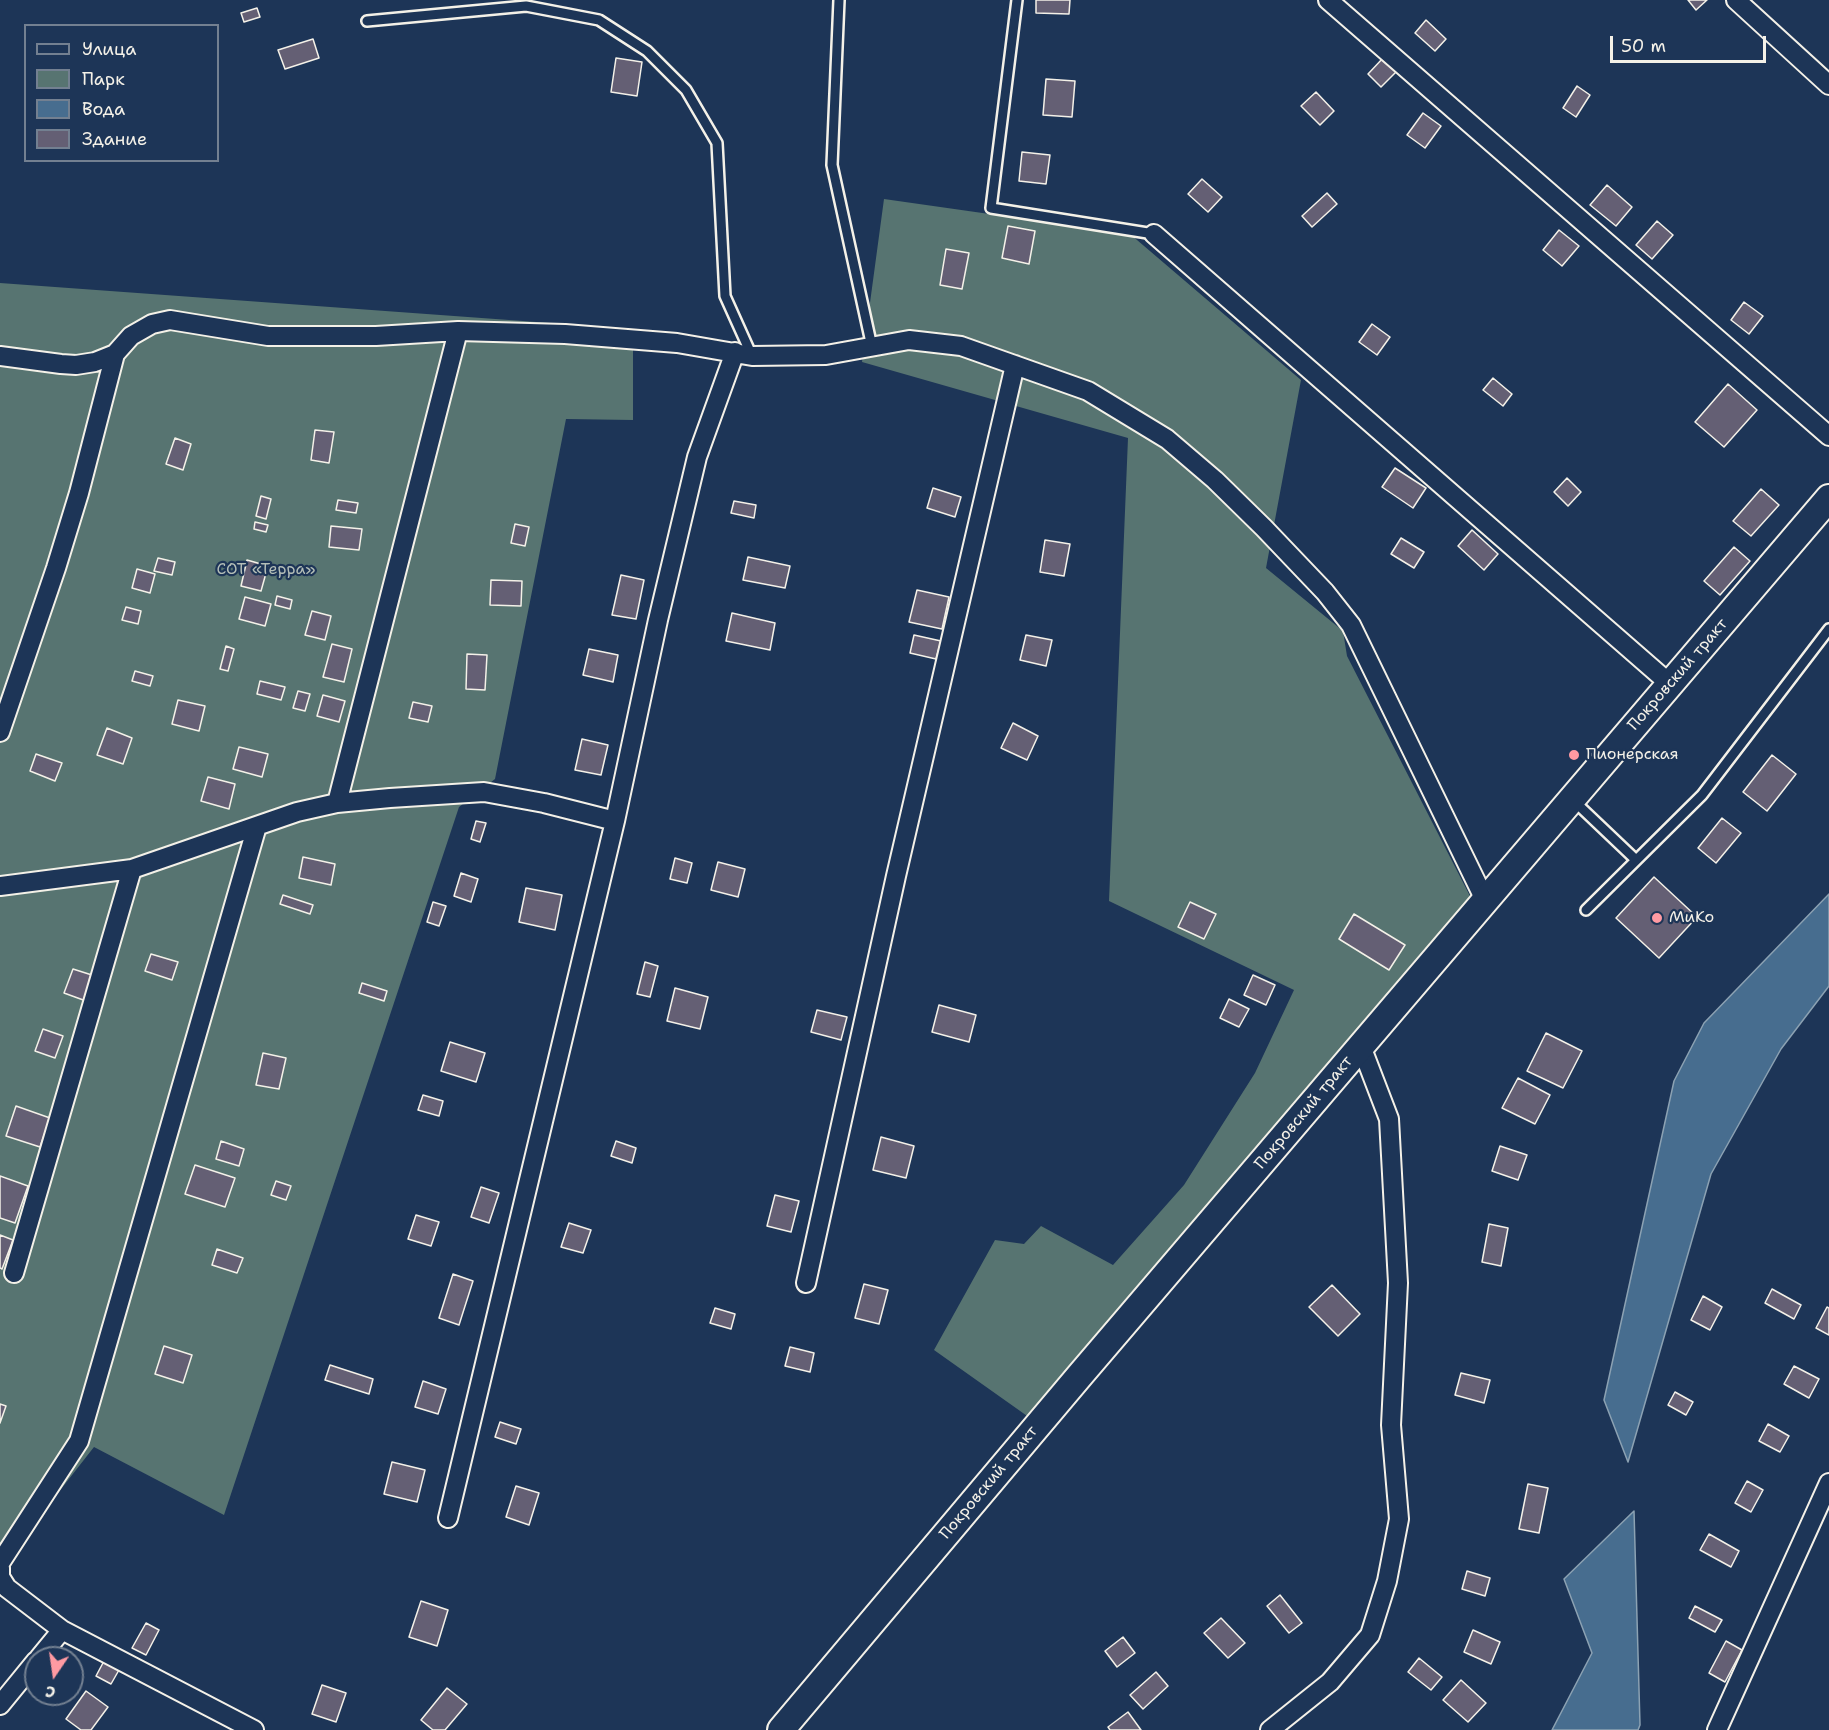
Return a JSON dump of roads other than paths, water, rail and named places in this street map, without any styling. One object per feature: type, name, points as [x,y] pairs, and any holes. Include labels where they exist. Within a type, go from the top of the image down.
[{"type":"main road","name":"Покровский тракт","points":[[781,1730],[1829,498]]},
{"type":"street","points":[[1328,0],[1829,436]]},
{"type":"street","points":[[1736,0],[1829,85]]},
{"type":"street","points":[[1154,234],[1670,684]]},
{"type":"street","points":[[0,356],[76,365],[95,362],[115,354],[131,336],[152,324],[170,320],[268,336],[376,336],[458,331],[566,333],[677,343],[744,354],[826,355],[909,340],[961,346],[1088,391],[1167,439],[1240,504],[1325,592],[1351,625],[1485,900]]},
{"type":"street","points":[[337,803],[458,331]]},
{"type":"street","points":[[0,732],[79,493],[115,354]]},
{"type":"street","points":[[448,1518],[615,820],[658,620],[697,457],[744,354]]},
{"type":"street","points":[[806,1283],[896,876],[1015,365]]},
{"type":"street","points":[[0,886],[132,869],[297,812],[337,803],[484,792],[615,820]]},
{"type":"street","points":[[0,1563],[79,1441],[257,826]]},
{"type":"street","points":[[14,1273],[132,869]]},
{"type":"street","points":[[1270,1730],[1330,1682],[1370,1635],[1387,1581],[1399,1519],[1391,1425],[1398,1283],[1389,1119],[1361,1046]]},
{"type":"street","points":[[1717,1730],[1829,1483]]},
{"type":"street","points":[[0,1568],[0,1577],[7,1588],[62,1630],[254,1730]]},
{"type":"street","points":[[49,1646],[62,1630]]},
{"type":"street","points":[[0,1705],[24,1676]]},
{"type":"lane","points":[[839,0],[832,165],[872,347]]},
{"type":"lane","points":[[1017,0],[991,208],[1154,234]]},
{"type":"lane","points":[[368,21],[526,6],[599,20],[647,51],[686,90],[717,143],[725,296],[744,354]]},
{"type":"lane","points":[[1586,910],[1702,795],[1829,629]]},
{"type":"lane","points":[[1572,799],[1635,859]]},
{"type":"water","points":[[1829,894],[1829,986],[1781,1049],[1711,1174],[1628,1462],[1604,1400],[1674,1081],[1704,1023]]},
{"type":"water","points":[[1634,1511],[1640,1725],[1638,1730],[1552,1730],[1592,1653],[1564,1579]]},
{"type":"place","name":"Пионерская","points":[[1574,755]]},
{"type":"place","name":"МиКо","points":[[1657,918]]},
{"type":"park label","name":"СОТ «Терра»","points":[[266,570]]}]
